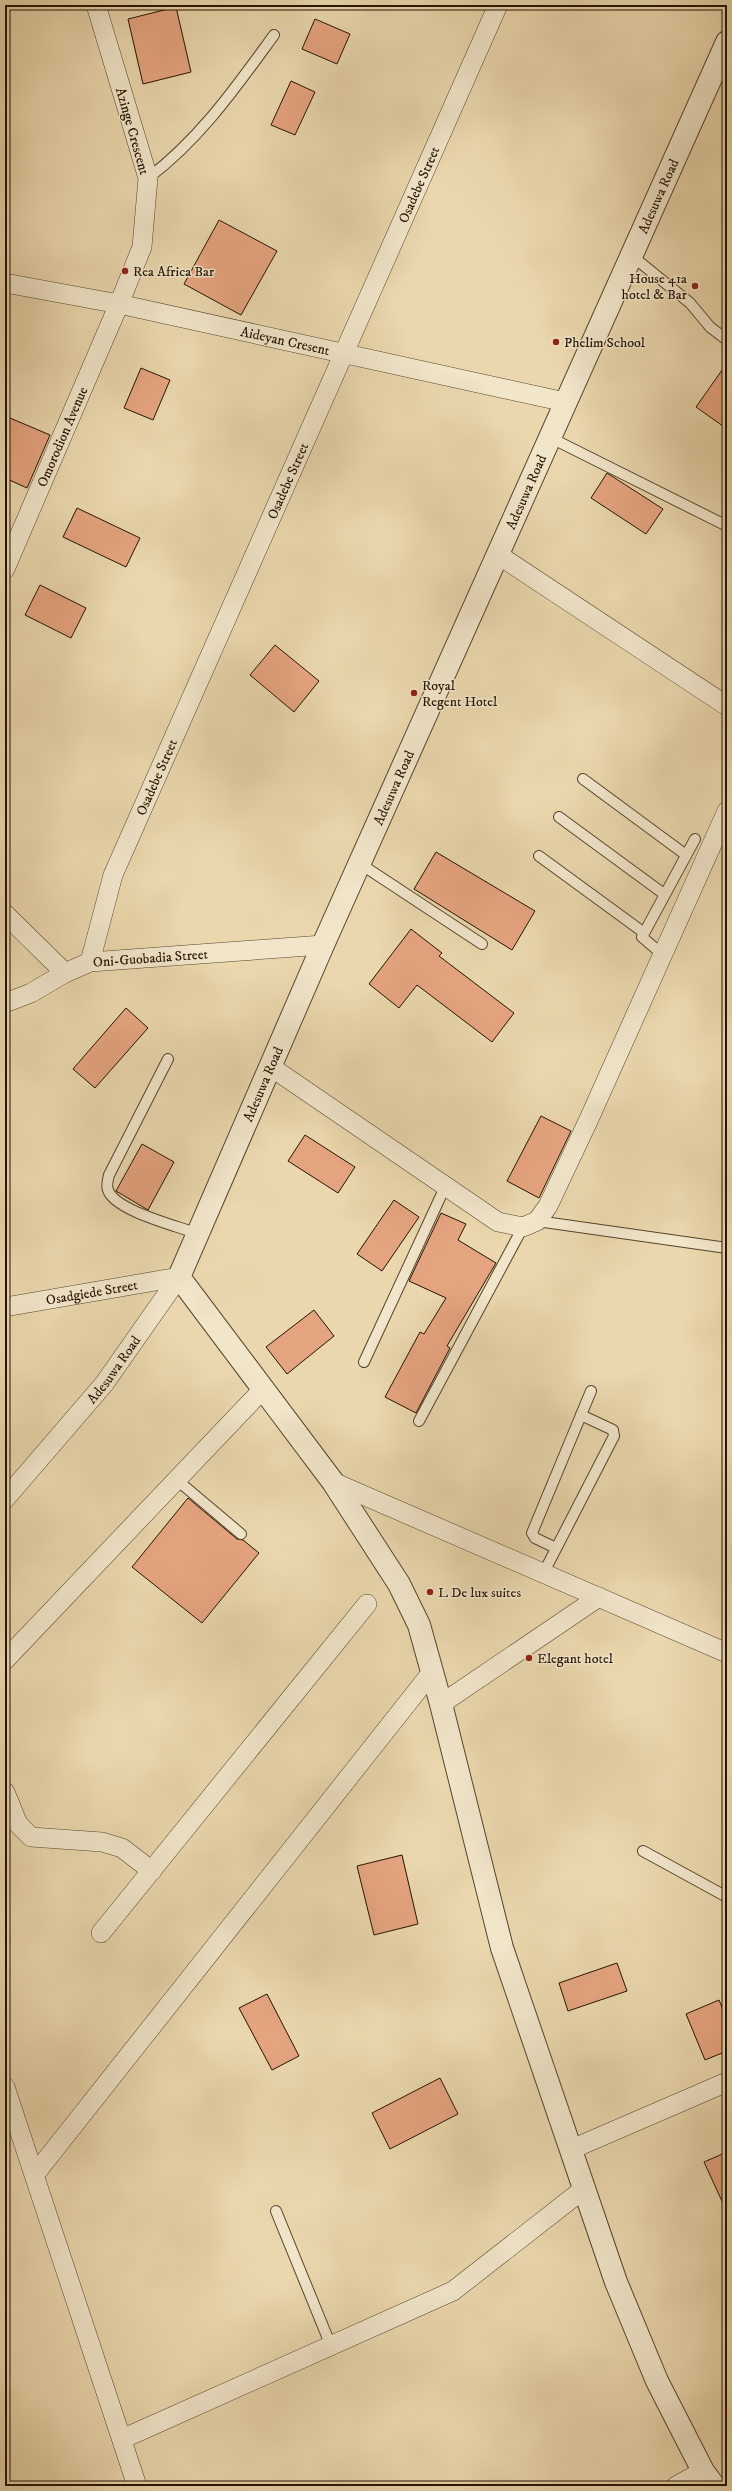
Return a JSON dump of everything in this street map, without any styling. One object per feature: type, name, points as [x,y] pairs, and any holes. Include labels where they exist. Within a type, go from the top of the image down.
[{"type":"street","name":"Azinge Crescent","points":[[96,5],[148,178],[142,247],[119,304]]},
{"type":"street","name":"Osadebe Street","points":[[90,962],[113,875],[498,5]]},
{"type":"street","name":"Adesuwa Road","points":[[5,1499],[104,1384],[179,1277],[359,863],[727,42]]},
{"type":"street","name":"Aideyan Cresent","points":[[5,283],[119,304],[344,355],[565,402]]},
{"type":"street","name":"Omorodion Avenue","points":[[5,568],[119,304]]},
{"type":"street","points":[[497,554],[727,706]]},
{"type":"street","points":[[271,1067],[498,1222],[530,1224],[548,1206],[589,1119],[727,811]]},
{"type":"street","points":[[5,914],[65,974]]},
{"type":"street","name":"Oni-Guobadia Street","points":[[5,1003],[31,993],[90,962],[323,945]]},
{"type":"street","points":[[179,1277],[264,1388],[333,1482],[399,1584],[419,1625],[441,1704],[502,1948],[572,2149],[616,2282],[657,2381],[709,2479],[676,2486]]},
{"type":"street","name":"Osadgiede Street","points":[[5,1307],[179,1277]]},
{"type":"street","points":[[5,1660],[264,1388]]},
{"type":"street","points":[[333,1482],[727,1653]]},
{"type":"street","points":[[441,1704],[599,1597]]},
{"type":"street","points":[[101,1933],[367,1604]]},
{"type":"street","points":[[35,2174],[432,1672]]},
{"type":"street","points":[[5,1792],[18,1824],[31,1837],[102,1842],[122,1848],[152,1871]]},
{"type":"street","points":[[572,2149],[727,2082]]},
{"type":"street","points":[[5,2087],[137,2486]]},
{"type":"street","points":[[122,2439],[453,2291],[585,2188]]},
{"type":"lane","points":[[148,178],[169,162],[202,130],[274,34]]},
{"type":"lane","points":[[631,255],[690,303],[710,327],[727,340]]},
{"type":"lane","points":[[549,437],[727,526]]},
{"type":"lane","points":[[582,779],[686,855]]},
{"type":"lane","points":[[559,817],[664,894]]},
{"type":"lane","points":[[663,955],[644,941],[642,937],[643,932],[695,839]]},
{"type":"lane","points":[[538,856],[643,932]]},
{"type":"lane","points":[[359,863],[482,944]]},
{"type":"lane","points":[[168,1059],[109,1175],[107,1189],[113,1199],[125,1207],[198,1234]]},
{"type":"lane","points":[[364,1362],[445,1187]]},
{"type":"lane","points":[[419,1421],[530,1224],[727,1248]]},
{"type":"lane","points":[[556,1548],[535,1538],[532,1534],[591,1391]]},
{"type":"lane","points":[[543,1574],[614,1436],[613,1430],[608,1426],[581,1415]]},
{"type":"lane","points":[[177,1480],[241,1534]]},
{"type":"lane","points":[[643,1851],[727,1898]]},
{"type":"lane","points":[[276,2211],[331,2346]]},
{"type":"building","points":[[176,7],[191,72],[143,84],[128,19]]},
{"type":"building","points":[[315,19],[350,34],[337,64],[302,49]]},
{"type":"building","points":[[291,81],[315,92],[295,135],[271,125]]},
{"type":"building","points":[[219,220],[277,251],[241,315],[184,284]]},
{"type":"building","points":[[727,363],[727,429],[696,407]]},
{"type":"building","points":[[141,368],[170,380],[153,420],[124,408]]},
{"type":"building","points":[[10,418],[50,435],[27,488],[5,478],[5,430]]},
{"type":"building","points":[[607,473],[663,509],[646,534],[591,498]]},
{"type":"building","points":[[77,508],[140,538],[126,567],[63,537]]},
{"type":"building","points":[[40,585],[86,608],[71,638],[25,615]]},
{"type":"building","points":[[275,645],[319,681],[294,712],[250,675]]},
{"type":"building","points":[[436,852],[535,911],[512,950],[414,889]]},
{"type":"building","points":[[411,929],[442,953],[439,956],[514,1013],[492,1042],[417,985],[399,1008],[369,984]]},
{"type":"building","points":[[126,1008],[148,1028],[95,1088],[73,1069]]},
{"type":"building","points":[[541,1116],[571,1131],[539,1198],[507,1181]]},
{"type":"building","points":[[305,1135],[355,1167],[338,1193],[288,1161]]},
{"type":"building","points":[[142,1144],[174,1162],[148,1210],[116,1191]]},
{"type":"building","points":[[394,1200],[419,1217],[382,1271],[357,1254]]},
{"type":"building","points":[[441,1213],[466,1224],[458,1240],[496,1263],[447,1346],[450,1348],[416,1413],[385,1397],[420,1332],[424,1334],[446,1298],[409,1281]]},
{"type":"building","points":[[314,1310],[334,1336],[287,1374],[266,1347]]},
{"type":"building","points":[[188,1498],[237,1539],[243,1540],[259,1553],[202,1623],[132,1567]]},
{"type":"building","points":[[402,1855],[418,1924],[374,1935],[357,1866]]},
{"type":"building","points":[[617,1963],[627,1991],[568,2011],[559,1983]]},
{"type":"building","points":[[267,1994],[299,2056],[272,2070],[239,2008]]},
{"type":"building","points":[[719,2000],[727,2019],[727,2051],[705,2060],[686,2014]]},
{"type":"building","points":[[440,2078],[458,2114],[390,2149],[372,2113]]},
{"type":"building","points":[[727,2152],[727,2212],[704,2162]]},
{"type":"place","name":"Rea Africa Bar","points":[[125,271]]},
{"type":"place","name":"House 41a hotel & Bar","points":[[695,286]]},
{"type":"place","name":"Phelim School","points":[[556,342]]},
{"type":"place","name":"Royal Regent Hotel","points":[[414,693]]},
{"type":"place","name":"L De lux suites","points":[[430,1592]]},
{"type":"place","name":"Elegant hotel","points":[[529,1658]]}]
